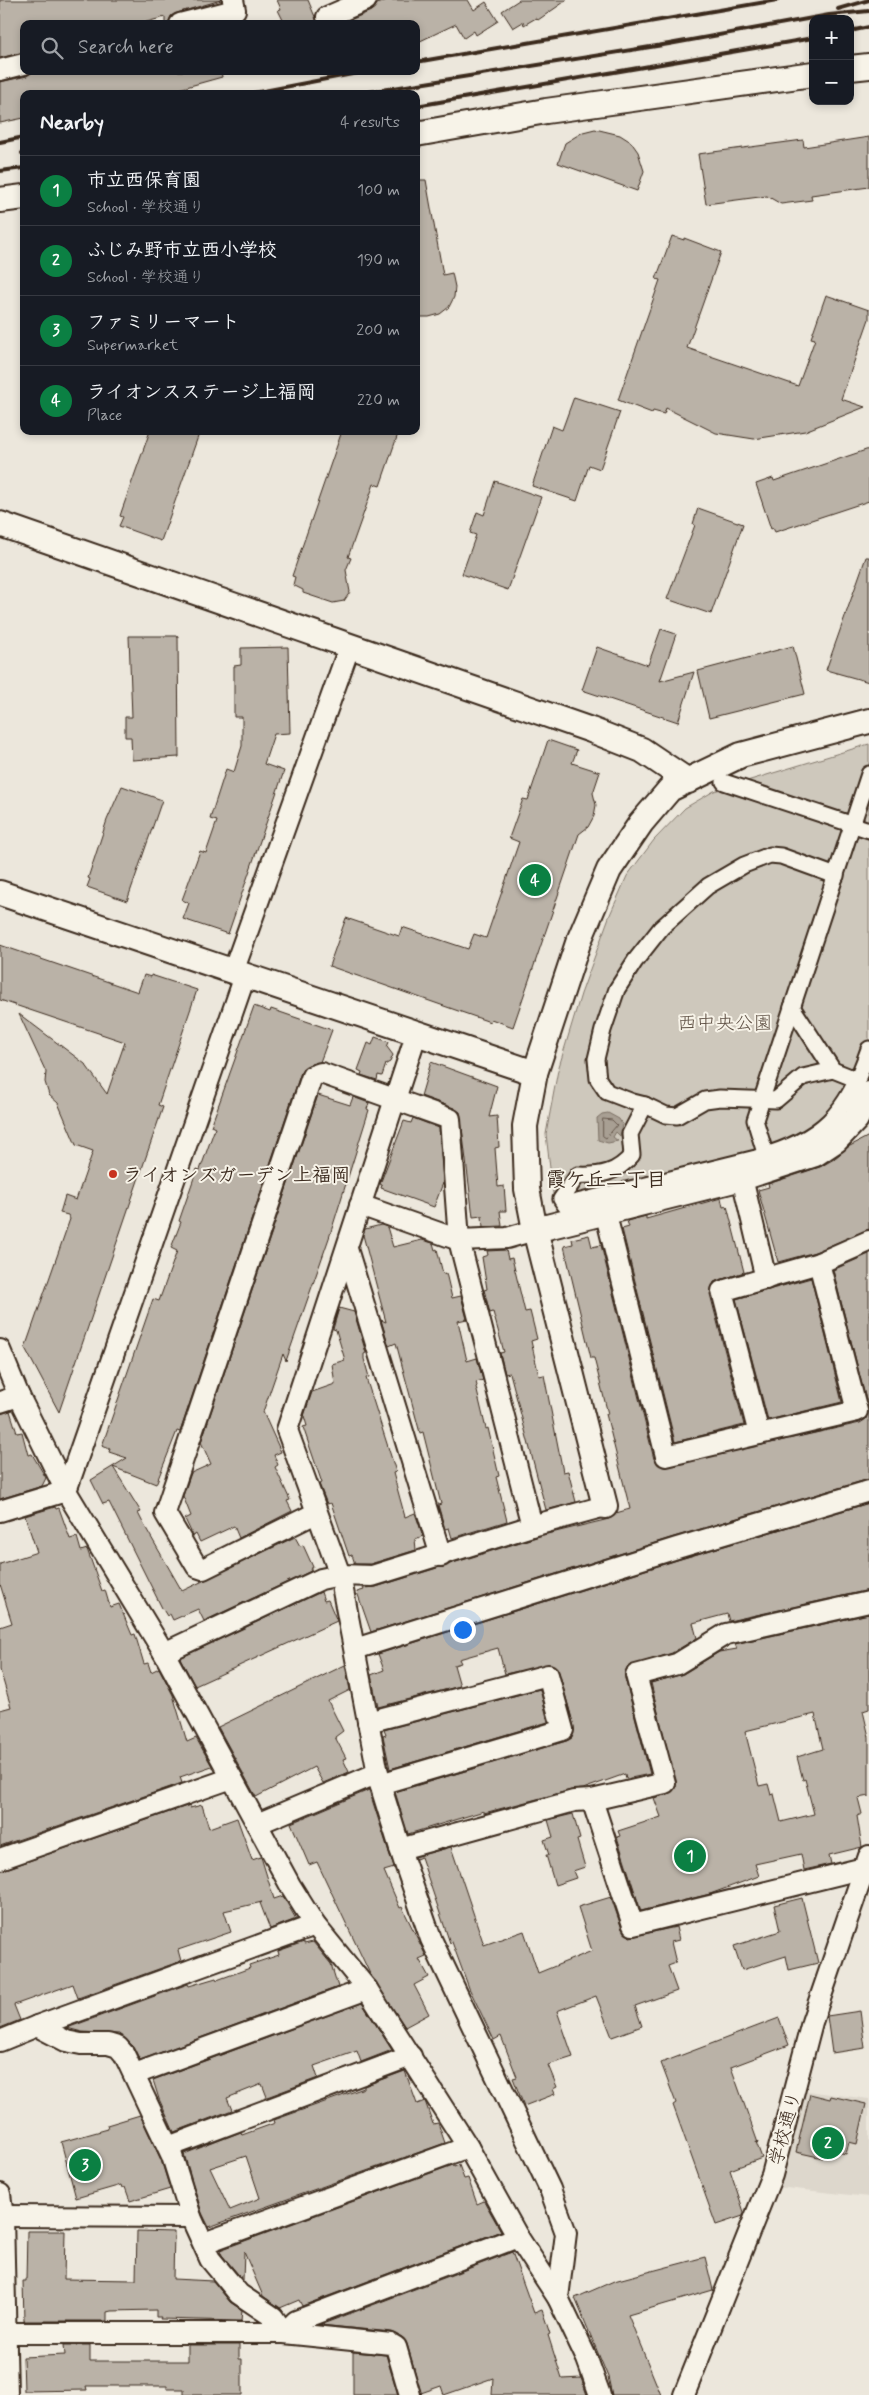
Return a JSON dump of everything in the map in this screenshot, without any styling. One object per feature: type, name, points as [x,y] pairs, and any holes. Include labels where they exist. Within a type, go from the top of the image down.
[{"type":"street","points":[[196,20],[235,10],[232,0]]},
{"type":"street","points":[[327,17],[366,0]]},
{"type":"street","points":[[0,70],[20,65]]},
{"type":"street","points":[[854,68],[869,66]]},
{"type":"street","points":[[420,133],[546,111],[809,75]]},
{"type":"street","points":[[0,200],[20,197]]},
{"type":"street","points":[[0,524],[634,746],[688,781]]},
{"type":"street","points":[[66,1491],[350,645]]},
{"type":"street","points":[[164,1653],[321,1579],[340,1575],[372,1576],[532,1526],[605,1506],[527,1189],[525,1126],[535,1073],[578,943],[609,870],[641,822],[670,789],[741,755],[869,721]]},
{"type":"street","points":[[766,1156],[755,1120],[869,774]]},
{"type":"street","points":[[724,782],[869,830]]},
{"type":"street","points":[[833,1070],[803,1077],[776,1100],[720,1098],[705,1100],[677,1116],[666,1115],[645,1105],[607,1092],[598,1079],[596,1059],[617,989],[661,928],[708,886],[744,865],[770,855],[781,856],[836,876]]},
{"type":"street","points":[[0,893],[416,1035],[535,1073]]},
{"type":"street","points":[[792,1007],[833,1070],[864,1087]]},
{"type":"street","points":[[416,1035],[287,1430],[340,1575],[379,1779],[400,1849],[431,1938],[550,2188],[566,2233],[558,2298]]},
{"type":"street","points":[[360,1206],[459,1240],[507,1238],[605,1211],[742,1178],[815,1154],[836,1140],[856,1119],[864,1087],[869,1049]]},
{"type":"street","points":[[316,1513],[203,1569],[197,1567],[165,1513],[312,1076],[321,1073],[450,1119],[459,1240],[532,1526]]},
{"type":"street","points":[[645,1105],[630,1134],[632,1155],[624,1164],[610,1173],[596,1176],[578,1175],[561,1199],[565,1205],[786,1150],[808,1139],[826,1126],[844,1103],[864,1087]]},
{"type":"street","points":[[742,1178],[766,1279]]},
{"type":"street","points":[[605,1211],[666,1456],[857,1410],[820,1263]]},
{"type":"street","points":[[759,1434],[722,1291],[820,1263],[869,1241]]},
{"type":"street","points":[[346,1249],[441,1556]]},
{"type":"street","points":[[0,1350],[9,1399],[164,1653],[290,1885],[315,1925],[367,1989],[411,2056],[468,2147],[518,2237],[558,2298],[587,2359],[600,2395]]},
{"type":"street","points":[[0,1511],[66,1491]]},
{"type":"street","points":[[355,1649],[667,1551],[869,1491]]},
{"type":"street","points":[[400,1849],[574,1801],[592,1800],[665,1783],[636,1675],[677,1664],[726,1634],[869,1602]]},
{"type":"street","points":[[257,1824],[379,1779],[563,1730],[548,1675],[368,1722]]},
{"type":"street","points":[[0,1859],[232,1778]]},
{"type":"street","points":[[592,1800],[633,1925],[867,1862]]},
{"type":"street","name":"学校通り","points":[[684,2395],[772,2175],[812,2022],[867,1862]]},
{"type":"street","points":[[0,2041],[315,1925]]},
{"type":"street","points":[[135,2074],[367,1989]]},
{"type":"street","points":[[37,2026],[66,2041],[81,2044],[108,2044],[118,2047],[124,2054],[168,2147],[190,2217],[210,2259],[239,2294],[273,2317],[284,2333]]},
{"type":"street","points":[[168,2147],[411,2056]]},
{"type":"street","points":[[204,2244],[468,2147]]},
{"type":"street","points":[[0,2194],[2,2216],[3,2333],[7,2395]]},
{"type":"street","points":[[2,2216],[190,2217]]},
{"type":"street","points":[[284,2333],[296,2321],[518,2237]]},
{"type":"street","points":[[3,2333],[284,2333],[391,2344],[396,2347],[410,2395]]},
{"type":"shaded area","points":[[799,2090],[869,2099],[869,2197],[777,2187]]},
{"type":"green space","name":"西中央公園","points":[[869,744],[869,1064],[811,1142],[566,1212],[554,1202],[546,1134],[558,1070],[581,994],[609,917],[627,876],[654,840],[685,808],[714,791]]},
{"type":"water","points":[[608,1113],[619,1119],[622,1124],[620,1136],[616,1132],[613,1137],[618,1141],[608,1143],[598,1140],[597,1118],[602,1114]]},
{"type":"building","points":[[0,0],[221,0],[177,13],[171,16],[170,20],[165,20],[165,17],[154,20],[20,20],[20,53],[0,58]]},
{"type":"building","points":[[277,0],[308,0],[316,20],[283,20],[278,10],[281,9]]},
{"type":"building","points":[[387,0],[468,0],[474,10],[486,2],[498,21],[476,35],[474,31],[464,38],[456,24],[420,41],[420,20],[350,20],[371,11],[377,4]]},
{"type":"building","points":[[519,0],[567,0],[538,20],[536,18],[524,25],[523,22],[513,28],[502,11]]},
{"type":"building","points":[[222,75],[222,77],[175,90],[20,90],[20,119],[0,123],[0,82],[27,76]]},
{"type":"building","points":[[595,129],[620,135],[631,142],[638,152],[644,171],[637,191],[558,163],[565,143],[583,132]]},
{"type":"building","points":[[869,137],[869,187],[811,195],[812,200],[781,204],[767,196],[706,204],[698,154],[803,140],[804,147]]},
{"type":"building","points":[[420,180],[426,180],[443,275],[452,273],[455,287],[454,297],[449,307],[440,314],[420,317]]},
{"type":"building","points":[[672,236],[684,240],[684,238],[721,252],[687,348],[798,386],[815,339],[811,338],[826,295],[869,310],[869,319],[841,399],[865,407],[805,431],[754,439],[716,433],[666,408],[664,414],[653,411],[652,413],[618,400],[660,280],[656,279]]},
{"type":"building","points":[[574,397],[620,412],[600,469],[589,465],[577,501],[532,486],[552,426],[562,430]]},
{"type":"building","points":[[149,435],[199,435],[161,541],[119,526],[123,517],[120,516]]},
{"type":"building","points":[[341,435],[398,435],[380,486],[374,484],[348,557],[351,558],[346,570],[350,592],[344,601],[333,603],[303,593],[303,590],[293,585],[295,577],[292,576]]},
{"type":"building","points":[[869,449],[869,501],[775,532],[773,528],[771,529],[756,484],[773,478],[774,481]]},
{"type":"building","points":[[495,481],[541,497],[508,590],[462,574],[476,535],[470,533],[477,512],[484,515]]},
{"type":"building","points":[[698,508],[743,524],[711,614],[667,599],[695,525],[693,524]]},
{"type":"building","points":[[866,557],[869,557],[869,682],[826,670]]},
{"type":"building","points":[[661,629],[676,634],[660,681],[694,672],[678,722],[582,690],[597,647],[648,665]]},
{"type":"building","points":[[129,636],[178,636],[179,757],[132,760],[131,737],[125,737],[125,717],[132,717]]},
{"type":"building","points":[[793,646],[805,694],[709,718],[698,671]]},
{"type":"building","points":[[288,647],[290,733],[274,734],[264,764],[284,771],[228,934],[183,919],[189,903],[182,900],[200,851],[206,853],[217,821],[210,819],[226,769],[234,772],[242,746],[242,717],[234,717],[234,666],[241,665],[241,648]]},
{"type":"building","points":[[548,740],[577,750],[572,763],[600,772],[593,793],[596,805],[594,816],[588,827],[579,834],[513,1027],[491,1019],[490,1022],[329,966],[346,918],[399,936],[402,927],[468,949],[474,934],[486,938],[519,842],[509,838],[523,799],[528,800]]},
{"type":"building","points":[[122,786],[162,800],[127,901],[87,887],[90,879],[88,878],[107,820]]},
{"type":"building","name":"ライオンズガーデン上福岡","points":[[0,945],[138,992],[144,975],[151,977],[151,975],[197,990],[158,1105],[163,1107],[59,1412],[25,1348],[70,1219],[68,1215],[60,1213],[65,1196],[76,1200],[93,1151],[76,1145],[58,1103],[49,1095],[45,1082],[46,1072],[19,1014],[85,1064],[107,1094],[125,1042],[0,1000]]},
{"type":"building","points":[[254,1006],[270,1012],[271,1009],[332,1030],[320,1062],[308,1065],[301,1072],[180,1432],[177,1431],[156,1484],[113,1467],[141,1512],[138,1513],[143,1523],[182,1591],[295,1537],[300,1546],[303,1545],[313,1567],[310,1569],[311,1571],[204,1621],[198,1609],[173,1620],[170,1614],[167,1616],[162,1608],[109,1502],[103,1504],[91,1480],[127,1458],[109,1452],[110,1449],[102,1446],[153,1299],[159,1301],[177,1251],[171,1248],[181,1222],[179,1221],[197,1169],[200,1170],[215,1128],[211,1126]]},
{"type":"building","points":[[375,1037],[389,1042],[387,1047],[393,1055],[390,1062],[386,1064],[382,1076],[378,1075],[377,1080],[361,1075],[362,1072],[358,1070],[368,1043],[372,1045]]},
{"type":"building","points":[[431,1062],[497,1086],[489,1117],[497,1116],[499,1147],[495,1148],[498,1187],[504,1186],[506,1211],[500,1211],[502,1226],[483,1227],[482,1216],[473,1217],[460,1112],[421,1096]]},
{"type":"building","points":[[318,1095],[350,1105],[353,1097],[369,1103],[367,1109],[369,1110],[329,1238],[286,1361],[283,1354],[263,1412],[281,1452],[274,1455],[278,1465],[275,1467],[290,1500],[287,1501],[292,1511],[239,1538],[234,1526],[200,1542],[196,1534],[193,1536],[185,1519],[191,1516],[183,1496],[191,1473],[211,1464],[201,1442]]},
{"type":"building","points":[[413,1118],[439,1128],[443,1183],[434,1207],[381,1188],[382,1185],[380,1184],[404,1121],[411,1123]]},
{"type":"building","points":[[869,1136],[869,1229],[815,1252],[778,1262],[758,1190],[769,1187],[768,1184],[820,1167],[834,1159],[848,1147]]},
{"type":"building","points":[[721,1198],[723,1207],[727,1206],[744,1272],[714,1282],[710,1294],[744,1425],[675,1442],[622,1229],[629,1227],[627,1221],[646,1216],[646,1219]]},
{"type":"building","points":[[381,1225],[387,1227],[393,1247],[422,1240],[433,1243],[435,1250],[437,1249],[443,1274],[446,1273],[452,1298],[461,1296],[467,1319],[458,1321],[467,1361],[477,1358],[483,1380],[476,1382],[476,1387],[486,1429],[488,1428],[499,1476],[496,1477],[507,1521],[452,1538],[449,1528],[445,1529],[438,1505],[441,1504],[423,1432],[420,1433],[396,1343],[389,1346],[381,1320],[386,1322],[363,1235],[365,1229]]},
{"type":"building","points":[[589,1235],[592,1247],[601,1245],[654,1459],[663,1467],[860,1423],[866,1419],[868,1408],[833,1270],[869,1254],[869,1479],[674,1537],[371,1632],[357,1592],[364,1590],[363,1588],[376,1587],[543,1535],[609,1519],[616,1513],[630,1509],[594,1358],[591,1358],[564,1246],[573,1244],[572,1239]]},
{"type":"building","points":[[506,1250],[508,1259],[512,1258],[525,1312],[530,1311],[537,1339],[531,1341],[539,1376],[544,1375],[563,1472],[568,1471],[576,1502],[546,1510],[510,1373],[505,1374],[500,1353],[504,1352],[493,1312],[490,1313],[484,1290],[487,1289],[482,1257],[488,1255],[487,1251]]},
{"type":"building","points":[[811,1278],[842,1402],[768,1420],[736,1299]]},
{"type":"building","points":[[339,1308],[354,1312],[366,1353],[364,1354],[364,1359],[369,1377],[366,1378],[396,1472],[393,1473],[405,1517],[415,1513],[423,1536],[415,1539],[416,1550],[370,1564],[355,1564],[352,1555],[349,1556],[331,1503],[327,1504],[319,1484],[322,1483],[303,1427],[307,1426],[304,1416],[312,1392],[335,1384],[332,1364],[345,1360],[336,1330],[333,1329]]},
{"type":"building","points":[[10,1411],[17,1433],[22,1432],[28,1455],[32,1454],[46,1478],[42,1486],[0,1499],[0,1414]]},
{"type":"building","points":[[869,1503],[869,1590],[729,1621],[727,1614],[693,1623],[697,1638],[672,1653],[627,1667],[625,1678],[650,1774],[626,1779],[625,1774],[583,1789],[571,1790],[484,1813],[484,1811],[408,1834],[395,1792],[566,1741],[572,1738],[574,1727],[559,1672],[552,1664],[505,1674],[498,1648],[459,1659],[461,1663],[454,1665],[460,1686],[378,1707],[371,1675],[384,1670],[378,1654],[680,1559]]},
{"type":"building","points":[[55,1507],[56,1509],[59,1508],[70,1539],[77,1537],[81,1551],[87,1549],[102,1591],[105,1590],[110,1607],[119,1604],[132,1635],[135,1634],[144,1664],[148,1663],[151,1672],[159,1668],[173,1695],[187,1742],[196,1738],[212,1766],[180,1777],[182,1783],[0,1846],[0,1710],[11,1707],[0,1670],[0,1627],[12,1623],[0,1584],[0,1564],[37,1552],[25,1516]]},
{"type":"building","points":[[321,1592],[324,1601],[328,1600],[337,1621],[195,1686],[180,1658]]},
{"type":"building","points":[[869,1614],[869,1709],[863,1711],[869,1737],[869,1796],[858,1798],[862,1814],[857,1816],[862,1847],[829,1855],[831,1864],[804,1870],[801,1854],[755,1864],[759,1876],[710,1894],[641,1911],[617,1837],[620,1836],[618,1831],[661,1817],[654,1798],[668,1794],[676,1786],[651,1683],[683,1674],[719,1652],[737,1649],[735,1644]],"holes":[[[815,1714],[823,1749],[797,1757],[814,1814],[781,1822],[774,1794],[771,1795],[768,1784],[759,1786],[745,1731]]]},
{"type":"building","points":[[345,1665],[350,1690],[328,1701],[343,1731],[335,1737],[346,1758],[343,1759],[349,1772],[323,1783],[314,1767],[256,1797],[218,1727]]},
{"type":"building","points":[[540,1689],[548,1722],[390,1769],[383,1736],[386,1735],[384,1730]]},
{"type":"building","points":[[369,1790],[394,1868],[384,1871],[400,1908],[402,1907],[426,1956],[419,1959],[429,1977],[414,1985],[429,2014],[405,2027],[371,1976],[317,1862],[309,1865],[291,1823]]},
{"type":"building","points":[[190,1805],[190,1808],[202,1805],[209,1828],[237,1818],[252,1860],[261,1857],[274,1899],[283,1896],[296,1919],[270,1929],[260,1903],[262,1902],[224,1911],[231,1932],[178,1950],[181,1961],[78,1998],[73,1984],[14,2005],[20,2020],[0,2028],[0,1871]]},
{"type":"building","points":[[573,1814],[580,1839],[577,1840],[585,1867],[573,1871],[576,1878],[555,1885],[546,1855],[549,1855],[544,1840],[553,1837],[548,1820]]},
{"type":"building","points":[[451,1847],[484,1945],[524,1931],[538,1973],[592,1951],[578,1907],[611,1897],[622,1929],[630,1937],[676,1927],[679,1940],[671,1942],[676,1963],[668,1966],[677,1991],[635,2006],[642,2026],[612,2037],[596,1996],[557,2011],[573,2057],[548,2065],[557,2087],[553,2089],[555,2094],[524,2106],[513,2078],[517,2077],[501,2036],[494,2040],[469,1988],[452,1942],[450,1943],[421,1857],[416,1859],[415,1857]]},
{"type":"building","points":[[802,1898],[818,1963],[789,1970],[786,1956],[742,1970],[734,1946],[780,1931],[774,1905]]},
{"type":"building","points":[[304,1942],[304,1944],[313,1942],[331,1964],[338,1987],[140,2060],[133,2046],[119,2034],[82,2032],[67,2028],[188,1984],[189,1986],[216,1978],[217,1980],[250,1968],[249,1965],[279,1955],[278,1951]]},
{"type":"building","points":[[362,2003],[392,2050],[361,2062],[357,2051],[314,2066],[318,2078],[267,2097],[262,2084],[227,2098],[232,2110],[174,2132],[159,2099],[153,2080]]},
{"type":"building","points":[[860,2011],[865,2048],[832,2053],[827,2016]]},
{"type":"building","points":[[779,2018],[789,2045],[731,2067],[762,2158],[730,2170],[744,2212],[743,2216],[716,2225],[673,2105],[676,2103],[661,2063]]},
{"type":"building","points":[[405,2071],[417,2104],[425,2101],[433,2124],[438,2123],[445,2143],[209,2227],[202,2213],[184,2154],[241,2132],[242,2135],[275,2123],[274,2120],[364,2088],[364,2086]],"holes":[[[246,2156],[260,2198],[230,2210],[210,2168]]]},
{"type":"building","points":[[810,2094],[830,2099],[831,2096],[866,2104],[857,2144],[849,2142],[846,2154],[825,2149],[823,2158],[796,2152]]},
{"type":"building","points":[[140,2115],[161,2160],[170,2189],[130,2201],[125,2187],[122,2188],[121,2185],[76,2198],[61,2142],[108,2129],[107,2125]]},
{"type":"building","points":[[453,2165],[454,2167],[459,2165],[464,2179],[468,2178],[477,2204],[484,2201],[501,2231],[302,2306],[299,2300],[280,2308],[263,2296],[244,2252],[243,2280],[220,2250]]},
{"type":"building","points":[[27,2231],[65,2231],[64,2279],[136,2280],[137,2231],[174,2232],[173,2279],[213,2281],[230,2302],[242,2310],[241,2321],[160,2319],[161,2317],[156,2317],[156,2310],[111,2311],[107,2312],[107,2321],[24,2321],[23,2281],[26,2281]]},
{"type":"building","points":[[512,2252],[534,2313],[542,2310],[562,2379],[581,2378],[587,2395],[492,2395],[493,2378],[444,2395],[441,2386],[421,2393],[407,2344],[402,2337],[392,2332],[320,2325]]},
{"type":"building","points":[[705,2257],[713,2290],[628,2315],[661,2395],[612,2395],[608,2377],[575,2298],[614,2281]]},
{"type":"building","points":[[64,2345],[90,2345],[90,2361],[188,2361],[188,2345],[239,2345],[239,2359],[242,2359],[242,2395],[184,2395],[184,2389],[167,2389],[167,2386],[86,2386],[87,2390],[24,2391],[23,2357],[65,2355]]},
{"type":"building","points":[[353,2352],[386,2355],[398,2395],[353,2395]]},
{"type":"railway","points":[[420,61],[777,0]]},
{"type":"railway","points":[[838,9],[869,0]]},
{"type":"railway","points":[[381,90],[669,44],[829,15],[869,11]]},
{"type":"railway","points":[[854,30],[869,27]]},
{"type":"railway","points":[[420,105],[809,39]]},
{"type":"railway","points":[[269,90],[347,75]]},
{"type":"railway","points":[[0,142],[20,138]]},
{"type":"railway","points":[[0,171],[20,168]]},
{"type":"place","name":"ライオンスステージ上福岡","points":[[535,880]]},
{"type":"place","name":"ライオンズガーデン上福岡","points":[[113,1174]]},
{"type":"place","name":"市立西保育園","points":[[690,1856]]},
{"type":"place","name":"ふじみ野市立西小学校","points":[[828,2143]]},
{"type":"place","name":"ファミリーマート","points":[[85,2165]]},
{"type":"district","name":"霞ケ丘二丁目","points":[[606,1179]]}]
